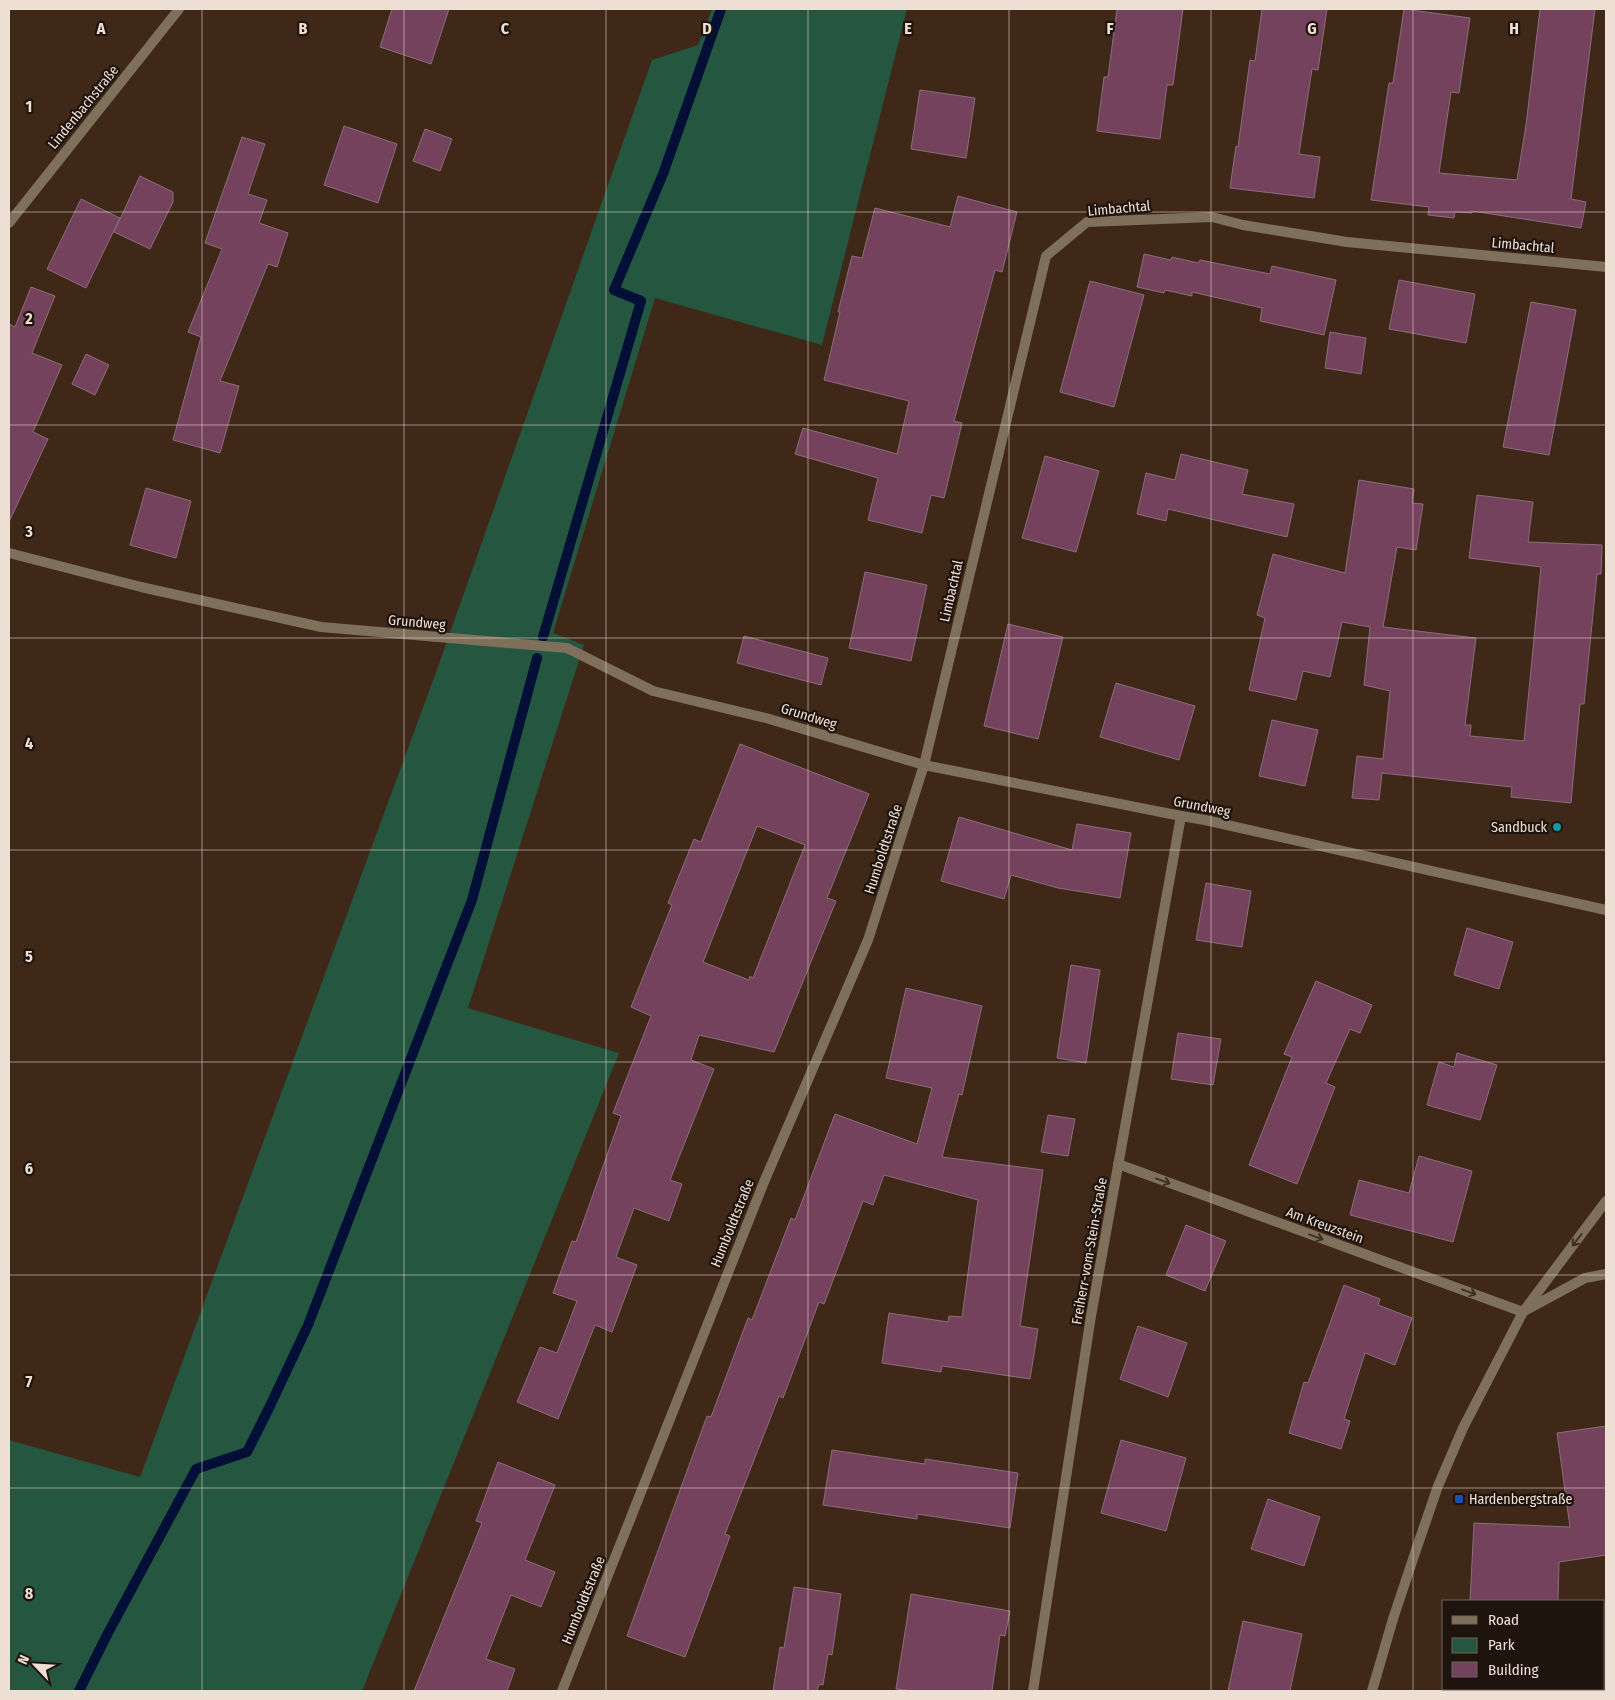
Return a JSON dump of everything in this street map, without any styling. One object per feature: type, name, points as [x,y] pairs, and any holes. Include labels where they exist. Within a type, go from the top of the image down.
[{"type":"street","name":"Lindenbachstraße","points":[[9,223],[179,9]]},
{"type":"street","name":"Limbachtal","points":[[924,765],[1046,256],[1087,222],[1212,217],[1244,225],[1347,242],[1606,267]]},
{"type":"street","name":"Grundweg","points":[[9,553],[141,587],[321,627],[567,648],[654,691],[766,718],[924,765],[1205,820],[1606,910]]},
{"type":"street","name":"Humboldtstraße","points":[[562,1691],[764,1182],[868,940],[924,765]]},
{"type":"street","name":"Freiherr-vom-Stein-Straße","points":[[1033,1691],[1091,1316],[1181,816]]},
{"type":"street","name":"Am Kreuzstein","points":[[1118,1164],[1523,1312]]},
{"type":"street","points":[[1372,1691],[1393,1620],[1438,1486],[1463,1428],[1523,1312],[1606,1201]]},
{"type":"street","points":[[1523,1312],[1585,1278],[1606,1274]]},
{"type":"green space","points":[[712,9],[907,9],[822,345],[655,298],[553,633],[584,645],[468,1008],[619,1053],[362,1691],[9,1691],[9,1440],[140,1477],[439,664],[652,60],[698,45]]},
{"type":"building","points":[[392,9],[449,9],[431,64],[380,47]]},
{"type":"building","points":[[1117,9],[1183,9],[1173,85],[1167,85],[1160,139],[1097,131],[1104,77],[1108,77]]},
{"type":"building","points":[[1262,9],[1327,9],[1318,70],[1312,69],[1299,154],[1320,157],[1314,198],[1230,188],[1236,146],[1238,147],[1250,60],[1255,61]]},
{"type":"building","points":[[1404,9],[1470,18],[1459,93],[1451,92],[1439,173],[1517,180],[1526,125],[1540,9],[1595,9],[1571,199],[1586,202],[1581,228],[1472,211],[1472,213],[1455,212],[1454,218],[1428,215],[1429,207],[1371,200],[1389,83],[1393,83]]},
{"type":"building","points":[[920,90],[975,98],[966,158],[911,149]]},
{"type":"building","points":[[344,126],[397,144],[378,203],[324,185]]},
{"type":"building","points":[[425,129],[452,139],[440,171],[413,161]]},
{"type":"building","points":[[242,137],[265,144],[248,194],[267,200],[259,223],[288,233],[277,267],[268,264],[220,381],[239,386],[220,453],[173,440],[201,337],[188,332],[222,249],[205,243]]},
{"type":"building","points":[[140,176],[173,192],[173,202],[150,249],[114,232]]},
{"type":"building","points":[[958,196],[1017,212],[1002,272],[995,270],[954,421],[962,423],[944,498],[931,495],[922,533],[868,520],[878,478],[795,454],[803,428],[897,454],[909,401],[824,380],[840,312],[838,312],[852,256],[862,258],[875,208],[950,227]]},
{"type":"building","points":[[81,199],[120,218],[86,288],[47,269]]},
{"type":"building","points":[[1144,254],[1171,260],[1172,257],[1198,263],[1200,260],[1270,274],[1272,266],[1336,280],[1324,335],[1260,321],[1262,308],[1192,292],[1192,296],[1165,290],[1164,293],[1137,287]]},
{"type":"building","points":[[1399,280],[1475,294],[1466,343],[1389,329]]},
{"type":"building","points":[[1090,281],[1144,295],[1114,407],[1060,392]]},
{"type":"building","points":[[31,287],[55,296],[32,353],[62,365],[33,432],[48,439],[9,522],[9,324],[15,327]]},
{"type":"building","points":[[1531,302],[1576,310],[1549,455],[1503,447]]},
{"type":"building","points":[[1330,332],[1366,338],[1361,374],[1325,368]]},
{"type":"building","points":[[86,354],[109,365],[95,395],[72,384]]},
{"type":"building","points":[[1181,454],[1248,470],[1242,494],[1294,504],[1287,537],[1168,509],[1166,521],[1137,514],[1146,473],[1175,480]]},
{"type":"building","points":[[1045,456],[1099,471],[1076,552],[1022,538]]},
{"type":"building","points":[[1359,480],[1414,489],[1412,503],[1423,504],[1416,550],[1397,547],[1383,627],[1476,638],[1465,725],[1471,725],[1470,736],[1524,741],[1541,567],[1469,558],[1477,495],[1533,502],[1528,542],[1602,545],[1601,574],[1597,574],[1584,704],[1580,704],[1571,803],[1511,797],[1512,787],[1382,773],[1379,800],[1352,798],[1357,756],[1383,759],[1390,691],[1364,685],[1370,627],[1342,622],[1330,677],[1303,671],[1296,700],[1249,690],[1265,618],[1257,615],[1273,554],[1345,573]]},
{"type":"building","points":[[146,488],[191,501],[176,558],[130,545]]},
{"type":"building","points":[[865,572],[927,585],[911,661],[849,648]]},
{"type":"building","points":[[1008,624],[1063,637],[1038,739],[984,726]]},
{"type":"building","points":[[744,636],[828,658],[821,685],[737,663]]},
{"type":"building","points":[[1116,683],[1195,706],[1179,760],[1100,737]]},
{"type":"building","points":[[1272,720],[1318,730],[1305,786],[1259,776]]},
{"type":"building","points":[[740,744],[869,794],[827,898],[836,901],[774,1052],[699,1035],[691,1060],[714,1069],[670,1180],[682,1184],[669,1221],[634,1208],[616,1257],[637,1265],[612,1332],[595,1325],[558,1419],[517,1402],[540,1347],[557,1353],[577,1301],[553,1293],[572,1241],[576,1242],[621,1116],[613,1113],[651,1016],[631,1007],[672,905],[668,903],[694,839],[701,842]],"holes":[[[757,826],[805,845],[753,978],[750,976],[749,980],[703,962]]]},
{"type":"building","points":[[959,817],[1072,850],[1077,824],[1131,833],[1120,898],[1058,888],[1011,875],[1004,899],[941,881]]},
{"type":"building","points":[[1206,883],[1251,891],[1242,947],[1196,940]]},
{"type":"building","points":[[1467,928],[1513,942],[1499,989],[1454,975]]},
{"type":"building","points":[[1071,965],[1100,970],[1086,1063],[1057,1058]]},
{"type":"building","points":[[1316,981],[1372,1005],[1360,1033],[1350,1029],[1326,1083],[1335,1087],[1297,1184],[1249,1165],[1292,1057],[1284,1054]]},
{"type":"building","points":[[906,988],[982,1006],[962,1095],[959,1094],[942,1157],[1043,1170],[1020,1326],[1038,1329],[1030,1379],[942,1366],[941,1372],[882,1363],[889,1313],[948,1322],[949,1316],[962,1317],[978,1200],[884,1175],[873,1205],[863,1201],[824,1304],[819,1302],[783,1398],[779,1396],[725,1534],[730,1536],[685,1657],[627,1636],[707,1416],[711,1417],[748,1318],[752,1320],[791,1218],[795,1220],[835,1114],[917,1144],[932,1088],[886,1078]]},
{"type":"building","points":[[1178,1033],[1221,1039],[1213,1085],[1171,1079]]},
{"type":"building","points":[[1457,1053],[1497,1065],[1480,1120],[1427,1105],[1439,1062],[1454,1067]]},
{"type":"building","points":[[1048,1115],[1075,1119],[1068,1156],[1041,1152]]},
{"type":"building","points":[[1419,1156],[1472,1171],[1453,1242],[1350,1215],[1359,1180],[1409,1193]]},
{"type":"building","points":[[1186,1225],[1226,1241],[1205,1291],[1166,1275]]},
{"type":"building","points":[[1344,1285],[1380,1299],[1378,1305],[1412,1318],[1395,1365],[1365,1353],[1344,1419],[1350,1421],[1341,1449],[1289,1433],[1304,1382],[1308,1383]]},
{"type":"building","points":[[1138,1326],[1187,1343],[1168,1397],[1120,1379]]},
{"type":"building","points":[[1606,1426],[1606,1555],[1559,1562],[1558,1600],[1470,1600],[1474,1523],[1570,1527],[1557,1433]]},
{"type":"building","points":[[1121,1440],[1186,1458],[1166,1531],[1101,1513]]},
{"type":"building","points":[[832,1450],[925,1464],[925,1459],[1018,1473],[1010,1528],[917,1514],[917,1519],[823,1505]]},
{"type":"building","points":[[498,1462],[555,1485],[525,1560],[555,1572],[541,1607],[511,1595],[486,1659],[515,1669],[507,1691],[414,1691],[482,1523],[476,1521]]},
{"type":"building","points":[[1268,1499],[1320,1517],[1304,1566],[1251,1549]]},
{"type":"building","points":[[794,1587],[841,1594],[832,1655],[828,1654],[823,1685],[819,1684],[817,1691],[773,1691],[780,1647],[784,1648]]},
{"type":"building","points":[[911,1594],[1010,1611],[1005,1636],[1000,1635],[992,1691],[913,1691],[896,1689]]},
{"type":"building","points":[[1243,1621],[1302,1634],[1290,1691],[1228,1691]]},
{"type":"waterway","points":[[543,637],[641,301],[614,290],[663,174],[721,9]]},
{"type":"waterway","points":[[79,1691],[196,1469],[247,1452],[308,1325],[472,900],[537,658]]},
{"type":"place","name":"Sandbuck","points":[[1557,827]]},
{"type":"place","name":"Hardenbergstraße","points":[[1459,1499]]}]
